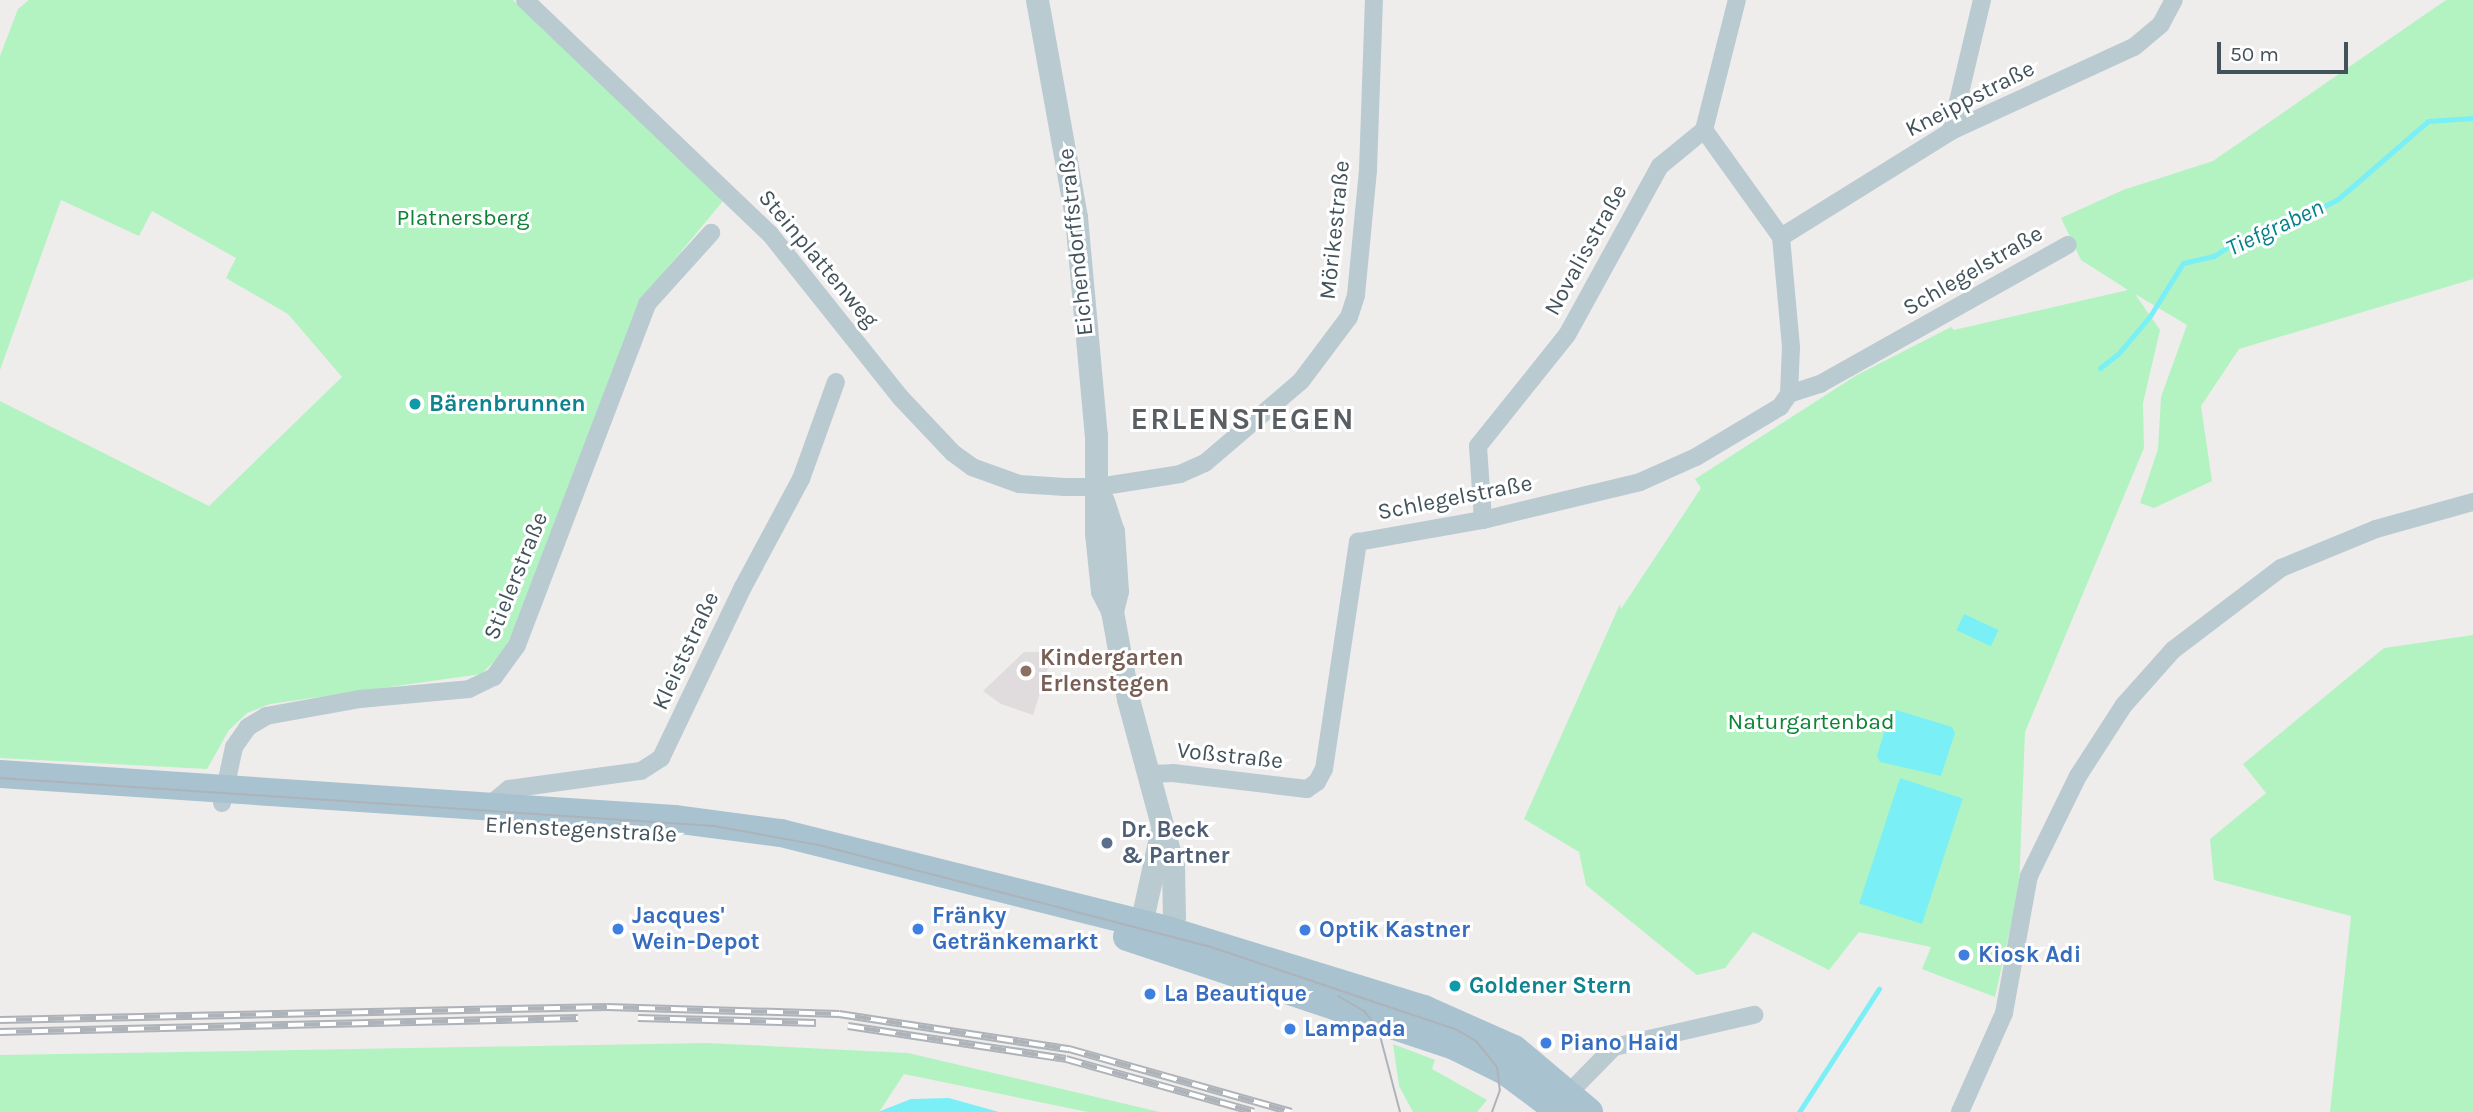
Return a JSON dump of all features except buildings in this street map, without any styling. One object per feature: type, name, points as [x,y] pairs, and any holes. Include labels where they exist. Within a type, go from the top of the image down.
[{"type":"main road","name":"Erlenstegenstraße","points":[[0,774],[691,836],[758,845],[1153,933],[1266,970],[1464,1050],[1561,1104],[1589,1112]]},
{"type":"main road","name":"Erlenstegenstraße","points":[[0,790],[223,795]]},
{"type":"street","name":"Steinplattenweg","points":[[525,0],[770,234],[900,397],[953,453],[972,467],[1019,484],[1098,487]]},
{"type":"street","name":"Eichendorffstraße","points":[[1037,0],[1076,217],[1098,487],[1113,531],[1117,591],[1112,611],[1161,833],[1153,933]]},
{"type":"street","name":"Mörikestraße","points":[[1098,487],[1181,474],[1205,463],[1301,381],[1349,317],[1356,295],[1368,170],[1374,0]]},
{"type":"street","points":[[1737,0],[1704,130],[1781,237],[1789,289],[1789,394]]},
{"type":"street","points":[[1951,131],[1982,0]]},
{"type":"street","name":"Kneippstraße","points":[[1781,237],[1951,131],[2134,47],[2161,24],[2174,0]]},
{"type":"street","name":"Novalisstraße","points":[[1483,520],[1478,446],[1567,335],[1660,166],[1704,130]]},
{"type":"street","name":"Stielerstraße","points":[[223,795],[238,740],[267,716],[360,699],[469,690],[494,677],[517,645],[647,304],[711,233]]},
{"type":"street","name":"Schlegelstraße","points":[[1307,789],[1324,769],[1358,542],[1483,520],[1640,482],[1675,468],[1780,408],[1789,394],[1820,384],[2068,245]]},
{"type":"street","name":"Kleiststraße","points":[[494,818],[500,795],[514,787],[641,771],[661,758],[743,587],[801,479],[836,382]]},
{"type":"street","points":[[1960,1112],[2004,1013],[2029,876],[2078,776],[2124,705],[2173,650],[2281,568],[2376,528],[2473,502]]},
{"type":"street","name":"Voßstraße","points":[[1148,775],[1173,773],[1307,789]]},
{"type":"street","points":[[1561,1104],[1614,1046],[1754,1015]]},
{"type":"shaded area","name":"Kindergarten Erlenstegen","points":[[1024,652],[1053,652],[1033,715],[1001,704],[983,691]]},
{"type":"green space","name":"Platnersberg","points":[[29,0],[513,0],[723,201],[641,300],[514,630],[502,654],[481,674],[270,704],[247,713],[229,730],[207,769],[0,758],[0,401],[209,506],[342,377],[288,314],[226,278],[236,258],[152,211],[139,236],[61,200],[0,370],[0,56],[18,9]]},
{"type":"green space","name":"Naturgartenbad","points":[[2446,0],[2473,0],[2473,279],[2239,349],[2201,406],[2212,481],[2154,508],[2140,503],[2158,449],[2161,397],[2187,325],[2135,294],[2160,330],[2143,403],[2144,448],[2025,732],[2019,889],[1995,997],[1922,969],[1931,947],[1859,932],[1829,970],[1753,932],[1725,968],[1697,975],[1586,885],[1579,852],[1524,819],[1620,604],[1621,609],[1701,488],[1695,479],[1857,375],[1951,327],[1954,330],[2128,290],[2081,260],[2061,218],[2123,190],[2213,161]]},
{"type":"green space","points":[[2473,635],[2473,1112],[2330,1112],[2351,916],[2214,880],[2210,839],[2266,793],[2243,764],[2384,648]]},
{"type":"green space","points":[[707,1043],[908,1053],[1160,1112],[1088,1112],[904,1074],[879,1112],[0,1112],[0,1055]]},
{"type":"green space","points":[[1393,1044],[1435,1060],[1432,1069],[1487,1100],[1477,1112],[1413,1112],[1399,1086]]},
{"type":"water","points":[[1964,614],[1998,630],[1991,646],[1956,630]]},
{"type":"water","points":[[1896,710],[1952,727],[1955,733],[1941,776],[1880,762],[1877,756],[1890,713]]},
{"type":"water","points":[[1900,778],[1963,798],[1922,924],[1859,904]]},
{"type":"water","points":[[949,1098],[999,1112],[878,1112],[911,1099]]},
{"type":"waterway","name":"Tiefgraben","points":[[2100,368],[2118,354],[2150,316],[2183,263],[2214,256],[2235,242],[2247,246],[2338,199],[2428,121],[2473,118]]},
{"type":"waterway","name":"Tiefgraben","points":[[1799,1112],[1879,989]]},
{"type":"tram line","points":[[0,778],[714,826],[819,845],[1208,946],[1457,1030],[1476,1041],[1497,1067],[1500,1090],[1492,1112]]},
{"type":"tram line","points":[[1338,996],[1364,1011],[1378,1028],[1400,1112]]},
{"type":"railway","points":[[0,1020],[607,1007],[839,1014],[1069,1049],[1291,1112]]},
{"type":"railway","points":[[0,1032],[578,1018]]},
{"type":"railway","points":[[638,1018],[816,1023]]},
{"type":"railway","points":[[848,1026],[1066,1059],[1254,1112]]},
{"type":"place","name":"Bärenbrunnen","points":[[415,404]]},
{"type":"place","name":"Kindergarten Erlenstegen","points":[[1026,671]]},
{"type":"place","name":"Dr. Beck & Partner","points":[[1107,843]]},
{"type":"place","name":"Jacques' Wein-Depot","points":[[618,929]]},
{"type":"place","name":"Fränky Getränkemarkt","points":[[918,929]]},
{"type":"place","name":"Optik Kastner","points":[[1305,930]]},
{"type":"place","name":"Kiosk Adi","points":[[1964,955]]},
{"type":"place","name":"Goldener Stern","points":[[1455,986]]},
{"type":"place","name":"La Beautique","points":[[1150,994]]},
{"type":"place","name":"Lampada","points":[[1290,1029]]},
{"type":"place","name":"Piano Haid","points":[[1546,1043]]},
{"type":"district","name":"ERLENSTEGEN","points":[[1243,419]]}]
